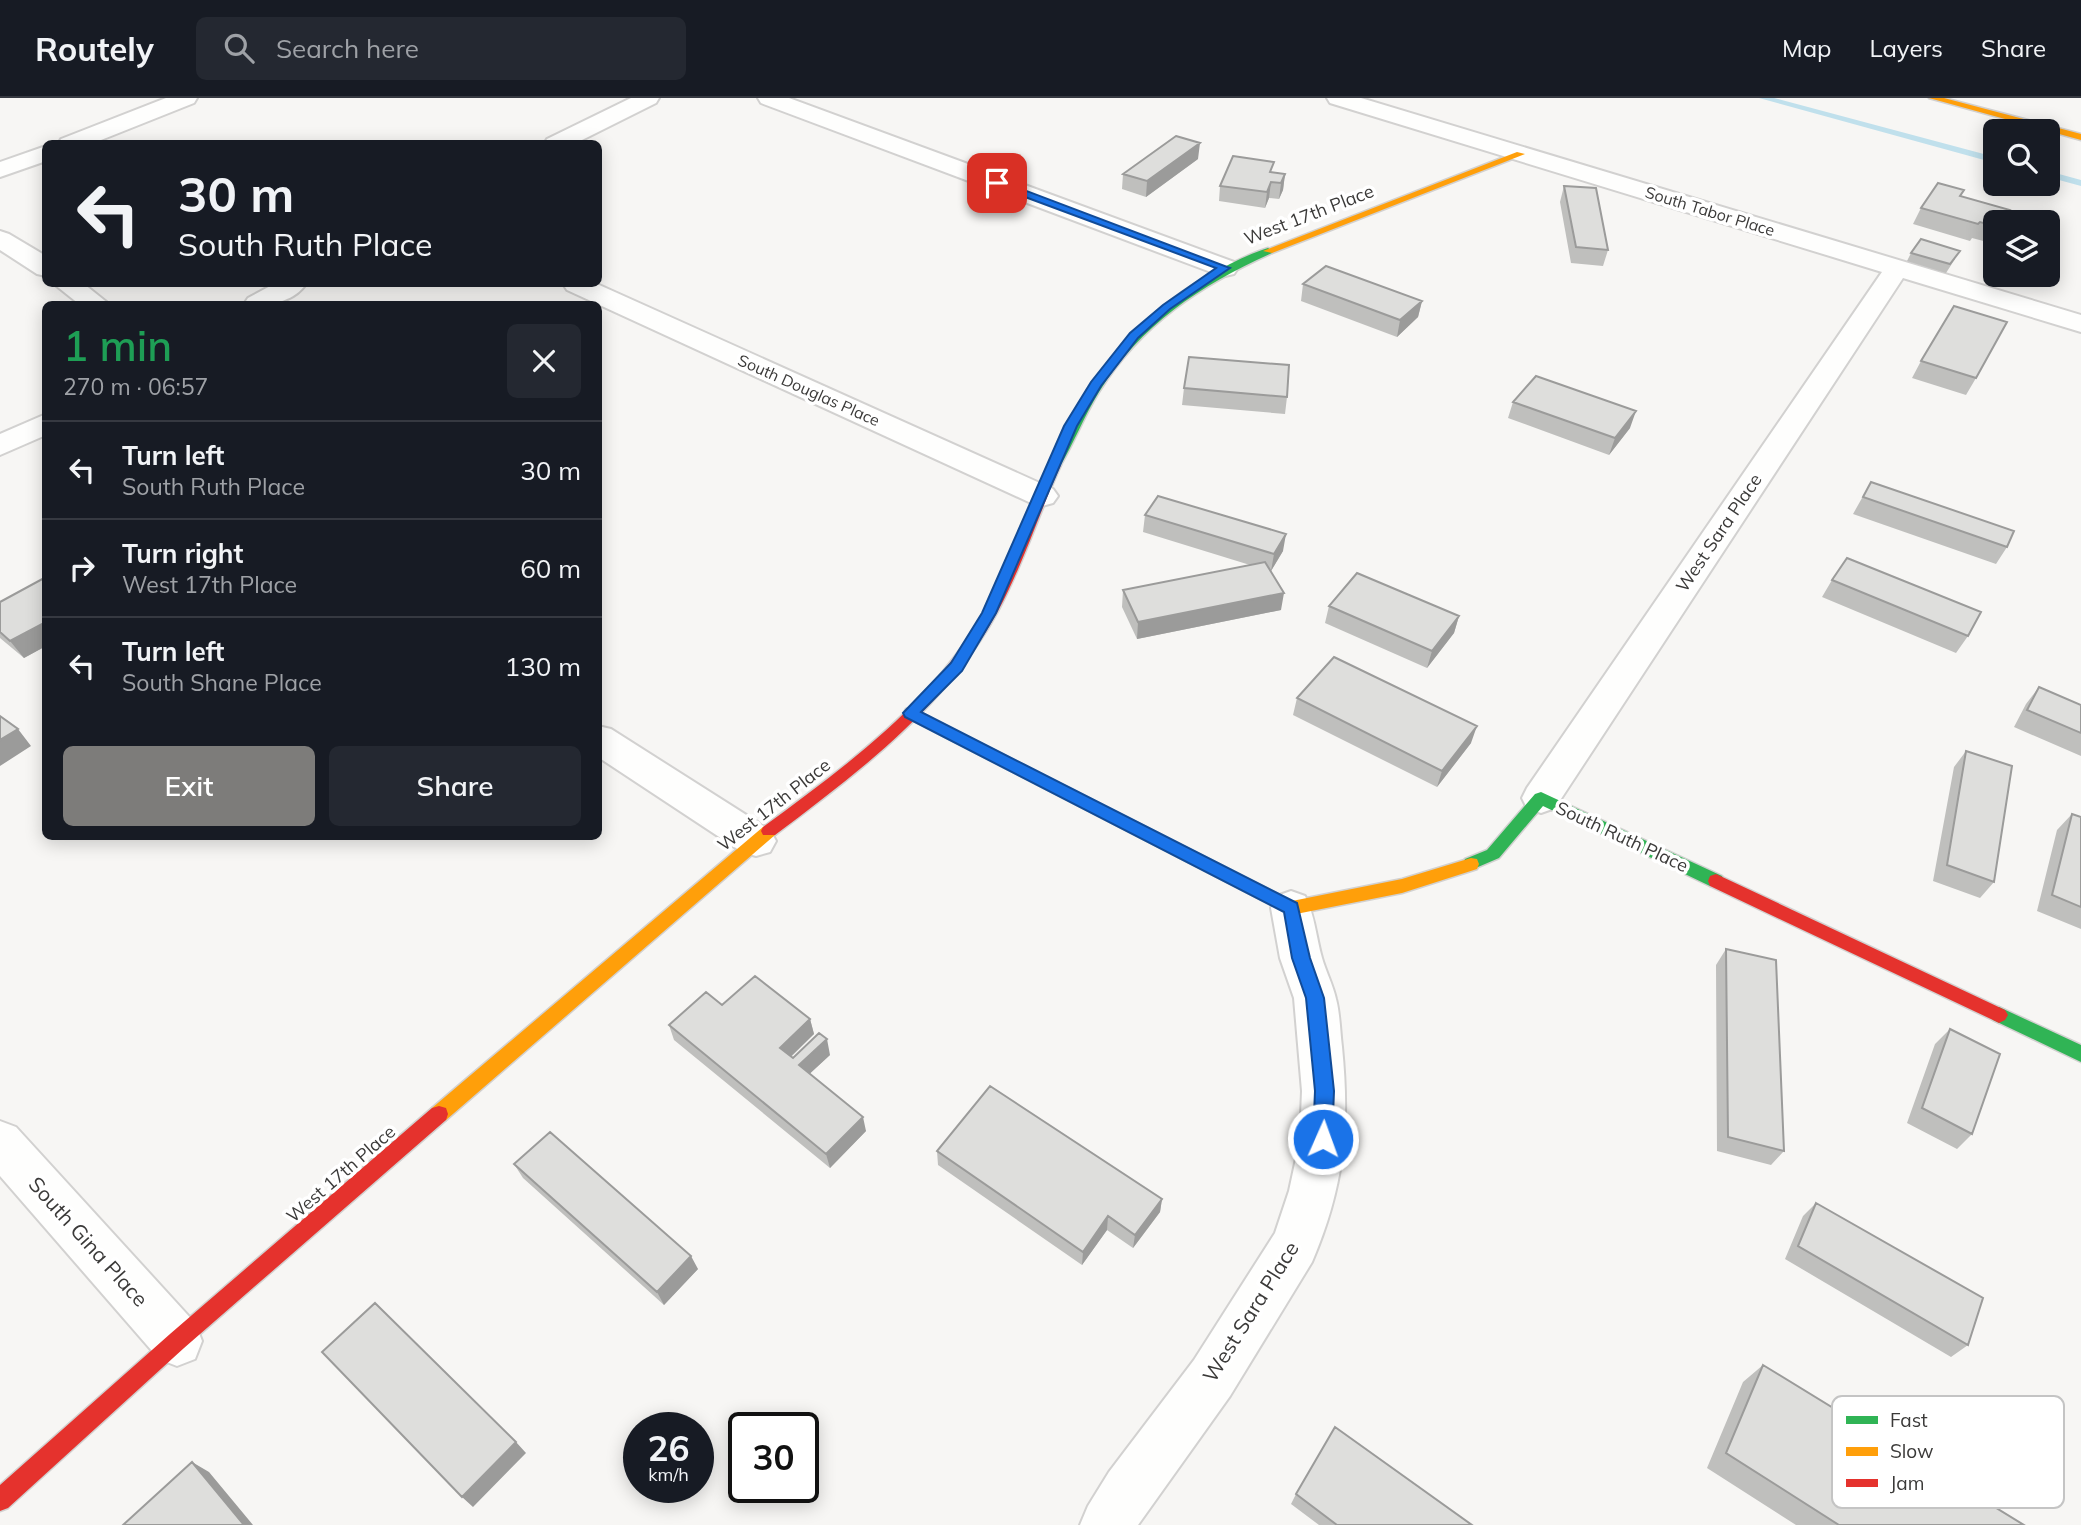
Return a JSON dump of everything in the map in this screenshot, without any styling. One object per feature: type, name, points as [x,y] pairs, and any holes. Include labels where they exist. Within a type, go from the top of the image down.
[{"type":"main road","points":[[1921,98],[2010,119]]},
{"type":"main road","points":[[1934,98],[2012,119]]},
{"type":"main road","points":[[2060,132],[2081,137]]},
{"type":"main road","name":"West 17th Place","points":[[0,1500],[177,1341],[756,841],[848,771],[957,667],[989,613],[1042,496],[1070,426],[1095,384],[1134,335],[1167,307],[1224,268],[1520,154]]},
{"type":"main road","points":[[911,713],[1291,908]]},
{"type":"main road","name":"South Ruth Place","points":[[1291,908],[1452,873],[1493,854],[1541,798],[2081,1054]]},
{"type":"street","points":[[79,140],[186,98]]},
{"type":"street","points":[[563,140],[648,98]]},
{"type":"street","points":[[769,98],[1224,268]]},
{"type":"street","name":"South Tabor Place","points":[[1338,98],[2081,324]]},
{"type":"street","points":[[0,170],[42,154]]},
{"type":"street","points":[[0,239],[36,261]]},
{"type":"street","points":[[0,266],[36,261]]},
{"type":"street","name":"West Sara Place","points":[[1541,798],[1897,268]]},
{"type":"street","points":[[71,287],[92,301]]},
{"type":"street","points":[[262,301],[288,287]]},
{"type":"street","name":"South Douglas Place","points":[[583,287],[1042,496]]},
{"type":"street","points":[[0,446],[42,426]]},
{"type":"street","points":[[602,741],[756,841]]},
{"type":"street","name":"West Sara Place","points":[[1107,1525],[1128,1491],[1212,1378],[1295,1245],[1312,1191],[1323,1139],[1324,1091],[1315,998],[1301,958],[1291,908]]},
{"type":"street","name":"South Gina Place","points":[[0,1142],[177,1341]]},
{"type":"building","points":[[1176,136],[1200,143],[1147,181],[1123,174]]},
{"type":"building","points":[[1233,156],[1274,162],[1270,172],[1285,174],[1281,183],[1271,182],[1267,192],[1220,186]]},
{"type":"building","points":[[1938,183],[1964,190],[1960,196],[2010,210],[1983,210],[1983,223],[1978,224],[1921,208]]},
{"type":"building","points":[[1564,186],[1596,188],[1608,250],[1576,247]]},
{"type":"building","points":[[1921,239],[1960,251],[1950,264],[1911,253]]},
{"type":"building","points":[[1326,266],[1422,301],[1400,320],[1303,284]]},
{"type":"building","points":[[1954,306],[2007,322],[1976,378],[1921,361]]},
{"type":"building","points":[[1189,357],[1289,365],[1287,397],[1184,388]]},
{"type":"building","points":[[1536,376],[1636,411],[1615,438],[1513,402]]},
{"type":"building","points":[[1871,482],[2014,531],[2007,547],[1863,497]]},
{"type":"building","points":[[1158,496],[1286,534],[1274,554],[1145,515]]},
{"type":"building","points":[[1847,558],[1981,612],[1968,636],[1832,580]]},
{"type":"building","points":[[1265,562],[1284,593],[1138,622],[1123,590]]},
{"type":"building","points":[[1357,573],[1459,616],[1432,651],[1329,606]]},
{"type":"building","points":[[42,579],[42,624],[10,641],[0,632],[0,602]]},
{"type":"building","points":[[1334,657],[1477,726],[1442,771],[1297,698]]},
{"type":"building","points":[[2039,687],[2081,705],[2081,733],[2027,710]]},
{"type":"building","points":[[0,716],[18,729],[0,740]]},
{"type":"building","points":[[1966,751],[2012,766],[1994,882],[1947,865]]},
{"type":"building","points":[[2072,814],[2081,817],[2081,907],[2052,895]]},
{"type":"building","points":[[1726,949],[1776,960],[1784,1151],[1728,1137]]},
{"type":"building","points":[[755,976],[810,1019],[780,1048],[793,1058],[819,1033],[827,1039],[799,1065],[863,1117],[826,1154],[669,1025],[706,992],[722,1005]]},
{"type":"building","points":[[1950,1029],[2000,1054],[1972,1134],[1922,1108]]},
{"type":"building","points":[[990,1086],[1162,1199],[1135,1235],[1108,1216],[1083,1252],[937,1151]]},
{"type":"building","points":[[550,1132],[691,1256],[657,1292],[514,1164]]},
{"type":"building","points":[[1816,1203],[1983,1298],[1968,1345],[1798,1246]]},
{"type":"building","points":[[375,1303],[516,1442],[462,1497],[322,1352]]},
{"type":"building","points":[[1763,1365],[1832,1407],[1832,1508],[1996,1508],[2024,1525],[1839,1525],[1726,1453]]},
{"type":"building","points":[[1335,1427],[1472,1525],[1337,1525],[1296,1494]]},
{"type":"building","points":[[192,1462],[244,1525],[123,1525]]},
{"type":"waterway","points":[[1764,98],[1983,157]]},
{"type":"waterway","points":[[2060,177],[2081,183]]},
{"type":"traffic: fast","points":[[1055,465],[1093,392],[1137,334],[1194,288],[1268,251]]},
{"type":"traffic: fast","points":[[1471,864],[1493,854],[1541,798],[1716,881]]},
{"type":"traffic: fast","points":[[1999,1015],[2081,1054]]},
{"type":"traffic: slow","points":[[1934,98],[2081,137]]},
{"type":"traffic: slow","points":[[1268,251],[1520,154]]},
{"type":"traffic: slow","points":[[911,713],[1291,908],[1402,886],[1471,864]]},
{"type":"traffic: slow","points":[[439,1114],[769,831]]},
{"type":"traffic: jam","points":[[769,831],[832,784],[893,733],[947,676],[971,645],[991,611],[1055,465]]},
{"type":"traffic: jam","points":[[1716,881],[1999,1015]]},
{"type":"traffic: jam","points":[[0,1500],[177,1341],[439,1114]]},
{"type":"route","points":[[997,183],[1224,268],[1167,307],[1134,335],[1095,384],[1070,426],[1042,496],[989,613],[957,667],[911,713],[1291,908],[1301,958],[1315,998],[1324,1091],[1323,1139]]}]
